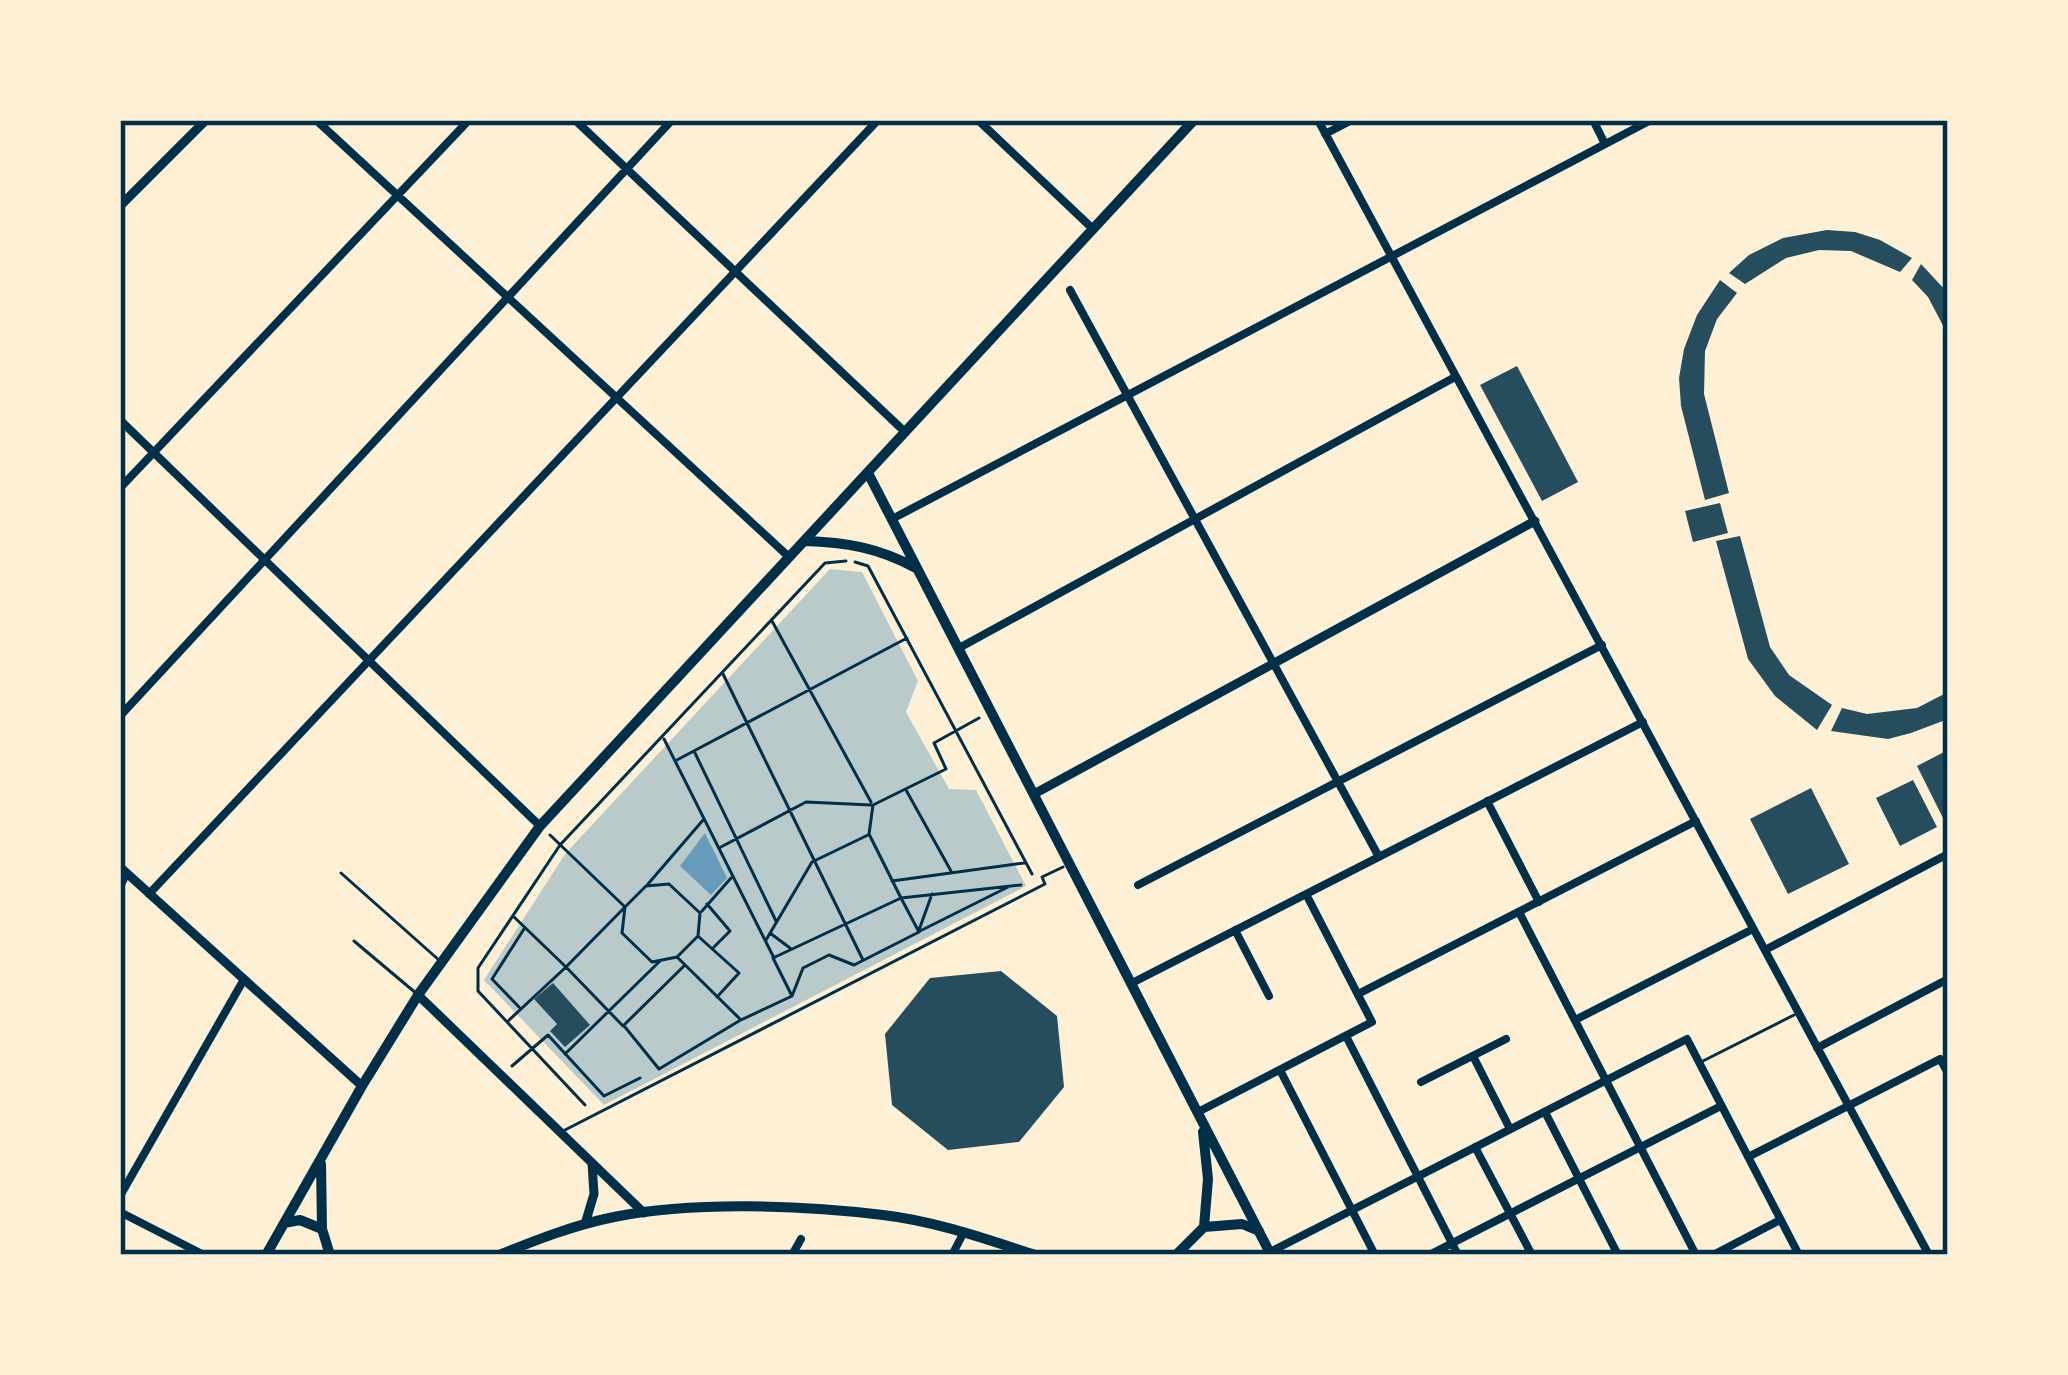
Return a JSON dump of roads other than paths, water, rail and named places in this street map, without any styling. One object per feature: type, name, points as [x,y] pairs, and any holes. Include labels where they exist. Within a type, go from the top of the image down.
[{"type":"main road","points":[[266,1255],[418,995],[540,826],[1194,120]]},
{"type":"main road","points":[[868,473],[1270,1254]]},
{"type":"main road","points":[[804,541],[845,542],[888,553],[919,570]]},
{"type":"main road","points":[[1198,1112],[1208,1159],[1204,1227]]},
{"type":"main road","points":[[321,1159],[322,1228],[330,1255]]},
{"type":"main road","points":[[499,1255],[585,1224],[644,1213],[803,1208],[886,1215],[964,1232],[1035,1255]]},
{"type":"main road","points":[[284,1223],[301,1220],[322,1228]]},
{"type":"main road","points":[[1176,1255],[1204,1227],[1230,1223],[1259,1231]]},
{"type":"street","points":[[120,206],[206,120]]},
{"type":"street","points":[[316,120],[789,557]]},
{"type":"street","points":[[120,488],[469,120]]},
{"type":"street","points":[[575,120],[905,432]]},
{"type":"street","points":[[120,716],[672,120]]},
{"type":"street","points":[[149,894],[878,120]]},
{"type":"street","points":[[978,120],[1093,229]]},
{"type":"street","points":[[1318,120],[1930,1255]]},
{"type":"street","points":[[1325,134],[1352,120]]},
{"type":"street","points":[[1593,120],[1605,144]]},
{"type":"street","points":[[892,519],[1651,120]]},
{"type":"street","points":[[1070,290],[1378,856]]},
{"type":"street","points":[[958,648],[1455,377]]},
{"type":"street","points":[[120,421],[540,826]]},
{"type":"street","points":[[1034,794],[1535,521]]},
{"type":"street","points":[[1138,885],[1602,645]]},
{"type":"street","points":[[1132,983],[1642,722]]},
{"type":"street","points":[[1487,801],[1539,902]]},
{"type":"street","points":[[1358,994],[1696,821]]},
{"type":"street","points":[[1765,950],[1948,854]]},
{"type":"street","points":[[123,870],[362,1085]]},
{"type":"street","points":[[120,886],[123,870]]},
{"type":"street","points":[[1198,1112],[1372,1022],[1306,894]]},
{"type":"street","points":[[1519,912],[1696,1255]]},
{"type":"street","points":[[1575,1020],[1753,929]]},
{"type":"street","points":[[1235,930],[1269,996]]},
{"type":"street","points":[[1817,1048],[1948,979]]},
{"type":"street","points":[[120,1196],[244,981]]},
{"type":"street","points":[[418,995],[644,1213]]},
{"type":"street","points":[[1346,1036],[1459,1255]]},
{"type":"street","points":[[1421,1082],[1506,1039]]},
{"type":"street","points":[[1270,1254],[1687,1039],[1799,1255]]},
{"type":"street","points":[[1472,1056],[1510,1129]]},
{"type":"street","points":[[1748,1157],[1940,1059],[1948,1073]]},
{"type":"street","points":[[1280,1070],[1375,1255]]},
{"type":"street","points":[[1430,1255],[1721,1106]]},
{"type":"street","points":[[1544,1112],[1618,1255]]},
{"type":"street","points":[[1475,1147],[1532,1255]]},
{"type":"street","points":[[585,1224],[594,1194],[592,1163]]},
{"type":"street","points":[[120,1213],[204,1255]]},
{"type":"street","points":[[1713,1255],[1780,1220]]},
{"type":"street","points":[[952,1255],[964,1232]]},
{"type":"street","points":[[792,1255],[801,1239]]},
{"type":"lane","points":[[560,1132],[1045,884],[1042,877],[1070,863]]},
{"type":"lane","points":[[341,873],[441,963]]},
{"type":"lane","points":[[354,941],[418,995]]},
{"type":"lane","points":[[1699,1063],[1798,1013]]},
{"type":"water","points":[[705,833],[727,878],[711,895],[680,866]]}]
